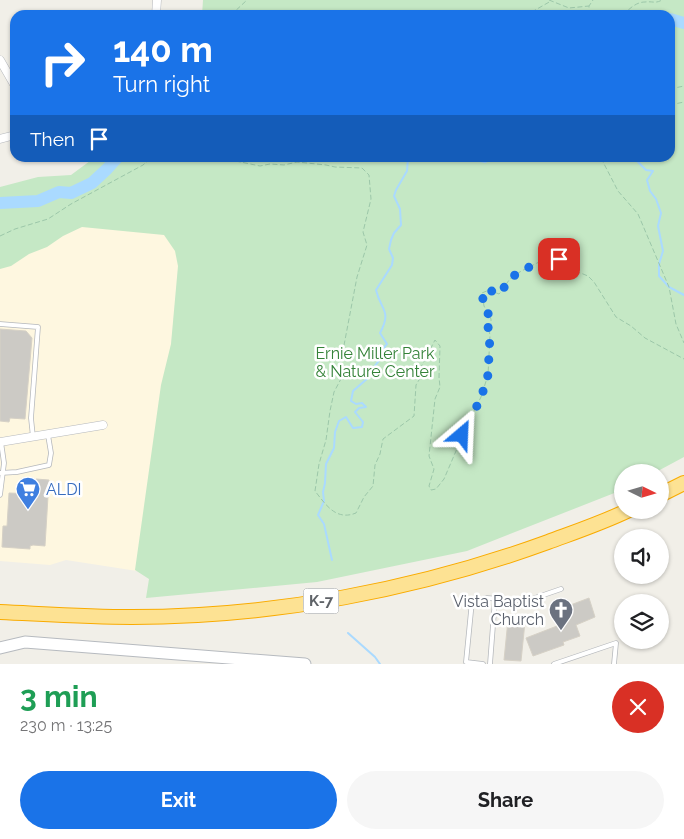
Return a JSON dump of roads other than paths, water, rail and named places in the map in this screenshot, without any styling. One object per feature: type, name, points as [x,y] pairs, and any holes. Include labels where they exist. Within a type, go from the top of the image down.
[{"type":"highway","points":[[669,490],[684,483]]},
{"type":"highway","name":"K-7","points":[[0,612],[90,617],[161,616],[221,612],[325,600],[435,578],[524,550],[614,517]]},
{"type":"street","points":[[0,60],[10,77]]},
{"type":"street","points":[[0,442],[103,425]]},
{"type":"street","points":[[0,648],[25,642],[188,660],[305,664]]},
{"type":"lane","points":[[0,324],[38,327],[31,418],[33,437]]},
{"type":"lane","points":[[1,473],[48,465],[51,453],[48,435]]},
{"type":"lane","points":[[0,442],[4,463],[1,473],[0,495]]},
{"type":"lane","points":[[483,664],[466,662],[472,601],[495,598],[526,601],[561,589]]},
{"type":"lane","points":[[490,664],[495,598]]},
{"type":"lane","points":[[554,664],[616,643],[614,664]]},
{"type":"waterway","points":[[675,20],[684,23]]},
{"type":"waterway","points":[[0,203],[38,201],[59,192],[71,193],[92,183],[113,162]]},
{"type":"waterway","points":[[332,560],[324,524],[318,515],[324,501],[326,464],[334,448],[335,432],[339,421],[346,417],[353,428],[362,427],[363,422],[355,412],[359,408],[366,407],[362,403],[356,404],[351,401],[353,391],[368,378],[367,376],[380,360],[383,349],[387,344],[380,333],[385,315],[376,290],[392,265],[393,258],[389,249],[391,240],[401,225],[400,209],[394,196],[407,171],[408,162]]},
{"type":"waterway","points":[[638,162],[646,170],[653,171],[647,180],[650,191],[656,199],[661,213],[658,226],[663,251],[659,264],[659,276],[669,287],[684,295]]},
{"type":"waterway","points":[[348,633],[375,657],[380,664]]},
{"type":"place","name":"ALDI","points":[[28,510]]},
{"type":"place","name":"Vista Baptist Church","points":[[561,631]]},
{"type":"park label","name":"Ernie Miller Park & Nature Center","points":[[375,362]]}]
